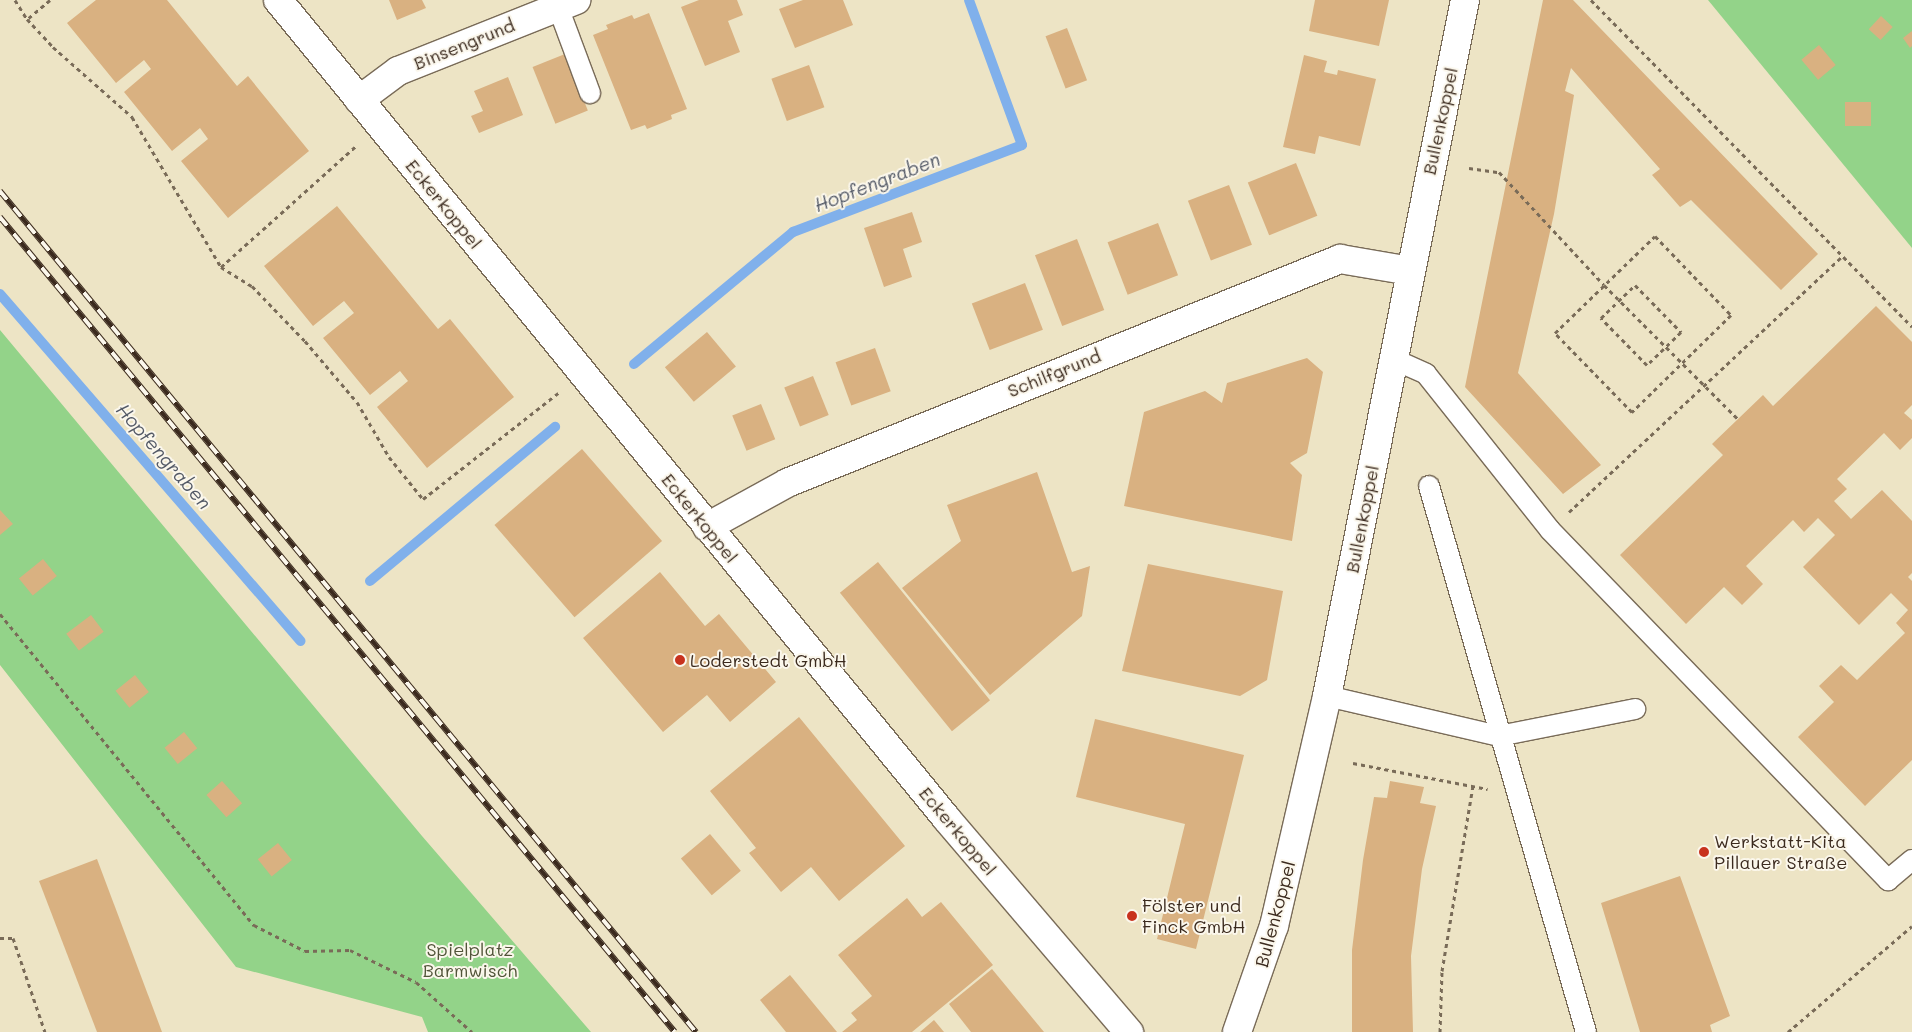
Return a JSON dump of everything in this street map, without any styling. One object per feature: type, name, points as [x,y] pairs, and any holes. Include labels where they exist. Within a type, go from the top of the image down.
[{"type":"street","name":"Eckerkoppel","points":[[278,0],[946,818],[1129,1032]]},
{"type":"street","name":"Bullenkoppel","points":[[1237,1032],[1274,926],[1327,696],[1465,0]]},
{"type":"street","name":"Binsengrund","points":[[359,100],[398,70],[567,4]]},
{"type":"street","name":"Schilfgrund","points":[[707,527],[787,483],[1340,259],[1410,271]]},
{"type":"lane","points":[[567,4],[590,93]]},
{"type":"lane","points":[[1394,359],[1426,374],[1550,530],[1888,880],[1912,860]]},
{"type":"lane","points":[[1429,486],[1499,736],[1518,795],[1586,1032]]},
{"type":"lane","points":[[1327,696],[1499,736],[1635,709]]},
{"type":"path","points":[[15,0],[28,19],[53,47],[132,117],[222,267],[252,286],[305,341],[357,402],[389,457],[423,499],[582,374]]},
{"type":"path","points":[[28,19],[50,0]]},
{"type":"path","points":[[1591,0],[1912,326]]},
{"type":"path","points":[[222,267],[380,125]]},
{"type":"path","points":[[1469,168],[1499,172],[1619,301],[1738,420]]},
{"type":"path","points":[[1654,236],[1731,315],[1681,364],[1632,412],[1555,332],[1654,236]]},
{"type":"path","points":[[1550,530],[1843,256]]},
{"type":"path","points":[[1635,285],[1681,332],[1665,348],[1647,366],[1601,318],[1635,285]]},
{"type":"path","points":[[0,614],[254,925],[305,952],[350,950],[416,982],[472,1032]]},
{"type":"path","points":[[1353,763],[1518,795]]},
{"type":"path","points":[[1440,1032],[1442,971],[1473,786]]},
{"type":"path","points":[[1788,1032],[1912,926]]},
{"type":"path","points":[[0,938],[13,938],[45,1032]]},
{"type":"green space","points":[[1708,0],[1912,0],[1912,248]]},
{"type":"green space","name":"Spielplatz Barmwisch","points":[[0,330],[422,836],[591,1032],[428,1032],[422,1017],[236,967],[0,665]]},
{"type":"building","points":[[96,0],[167,0],[237,86],[248,76],[309,151],[228,218],[181,161],[208,139],[200,128],[172,151],[124,92],[151,69],[144,60],[116,83],[67,23]]},
{"type":"building","points":[[389,0],[422,0],[426,8],[397,20]]},
{"type":"building","points":[[699,0],[737,0],[743,15],[728,21],[740,52],[705,66],[681,7]]},
{"type":"building","points":[[803,0],[843,0],[853,25],[795,48],[779,9]]},
{"type":"building","points":[[1315,0],[1389,0],[1379,46],[1309,31]]},
{"type":"building","points":[[1543,0],[1573,0],[1818,254],[1781,290],[1691,200],[1680,207],[1652,175],[1660,169],[1571,68],[1565,91],[1574,95],[1554,214],[1518,373],[1601,465],[1563,494],[1465,387]]},
{"type":"building","points":[[649,13],[687,109],[671,115],[672,119],[647,129],[645,125],[631,130],[593,35],[608,29],[606,25],[632,15],[634,19]]},
{"type":"building","points":[[1881,16],[1893,27],[1880,40],[1869,29]]},
{"type":"building","points":[[1067,28],[1087,80],[1066,89],[1046,36]]},
{"type":"building","points":[[1912,31],[1912,46],[1910,48],[1903,38]]},
{"type":"building","points":[[1819,45],[1836,65],[1818,80],[1801,60]]},
{"type":"building","points":[[565,54],[588,111],[555,124],[533,67]]},
{"type":"building","points":[[1304,55],[1327,61],[1324,72],[1337,75],[1338,70],[1376,79],[1360,146],[1319,136],[1315,154],[1283,147]]},
{"type":"building","points":[[809,65],[824,107],[787,121],[771,79]]},
{"type":"building","points":[[508,77],[523,115],[479,133],[471,116],[483,111],[474,91]]},
{"type":"building","points":[[1845,102],[1871,102],[1871,126],[1845,126]]},
{"type":"building","points":[[1296,163],[1317,216],[1269,235],[1248,182]]},
{"type":"building","points":[[1229,185],[1252,245],[1211,261],[1188,201]]},
{"type":"building","points":[[337,206],[438,329],[450,319],[514,397],[427,468],[377,407],[408,381],[400,371],[370,395],[323,338],[354,313],[344,301],[313,326],[264,266]]},
{"type":"building","points":[[912,212],[922,242],[903,249],[912,277],[884,287],[864,228]]},
{"type":"building","points":[[1158,223],[1178,275],[1128,295],[1108,242]]},
{"type":"building","points":[[1077,239],[1104,310],[1062,326],[1035,255]]},
{"type":"building","points":[[1025,283],[1043,330],[990,350],[972,303]]},
{"type":"building","points":[[1876,306],[1912,342],[1912,405],[1904,413],[1912,420],[1912,438],[1900,450],[1884,433],[1837,479],[1847,489],[1834,501],[1851,519],[1882,490],[1912,521],[1912,573],[1908,577],[1912,581],[1912,760],[1865,806],[1798,737],[1834,702],[1819,686],[1841,665],[1857,680],[1905,633],[1896,623],[1908,610],[1891,593],[1859,625],[1803,567],[1835,535],[1818,518],[1804,532],[1793,520],[1746,566],[1763,584],[1742,605],[1724,587],[1686,624],[1620,555],[1723,455],[1712,444],[1763,395],[1773,406]]},
{"type":"building","points":[[707,332],[736,366],[694,402],[665,367]]},
{"type":"building","points":[[875,348],[891,391],[851,406],[836,362]]},
{"type":"building","points":[[1307,358],[1323,372],[1307,453],[1290,463],[1302,475],[1292,541],[1124,506],[1144,412],[1205,391],[1222,403],[1227,383]]},
{"type":"building","points":[[813,376],[829,415],[800,427],[784,388]]},
{"type":"building","points":[[761,404],[775,439],[746,451],[732,416]]},
{"type":"building","points":[[582,449],[662,541],[574,617],[494,525]]},
{"type":"building","points":[[1037,472],[1072,572],[1090,566],[1082,616],[990,695],[902,588],[961,541],[947,505]]},
{"type":"building","points":[[0,510],[13,524],[0,535]]},
{"type":"building","points":[[43,559],[57,576],[33,596],[19,579]]},
{"type":"building","points":[[878,562],[990,700],[952,731],[840,593]]},
{"type":"building","points":[[1148,564],[1283,591],[1267,680],[1240,696],[1122,671]]},
{"type":"building","name":"Loderstedt GmbH","points":[[660,572],[705,626],[719,614],[776,682],[730,722],[707,695],[663,732],[583,638]]},
{"type":"building","points":[[91,615],[104,632],[79,650],[66,634]]},
{"type":"building","points":[[135,675],[149,692],[129,708],[116,691]]},
{"type":"building","points":[[799,717],[905,846],[839,901],[811,867],[781,892],[749,853],[756,848],[710,791]]},
{"type":"building","points":[[1095,719],[1244,755],[1196,949],[1157,939],[1185,824],[1076,797]]},
{"type":"building","points":[[184,732],[197,748],[178,764],[165,748]]},
{"type":"building","points":[[222,781],[242,803],[226,817],[206,795]]},
{"type":"building","points":[[1390,781],[1424,787],[1420,803],[1436,806],[1422,869],[1411,956],[1413,1032],[1352,1032],[1352,950],[1363,860],[1374,797],[1387,798]]},
{"type":"building","points":[[710,834],[741,871],[712,895],[681,858]]},
{"type":"building","points":[[278,843],[292,860],[272,876],[258,859]]},
{"type":"building","points":[[97,859],[162,1032],[97,1032],[39,881]]},
{"type":"building","points":[[1680,876],[1730,1016],[1710,1025],[1712,1032],[1640,1032],[1601,903]]},
{"type":"building","points":[[907,898],[922,917],[941,902],[993,965],[912,1032],[842,1032],[857,1020],[851,1013],[872,996],[838,955]]},
{"type":"building","points":[[992,969],[1044,1032],[971,1032],[949,1004]]},
{"type":"building","points":[[790,975],[837,1032],[786,1032],[760,1000]]},
{"type":"building","points":[[934,1020],[944,1032],[920,1032]]},
{"type":"waterway","name":"Hopfengraben","points":[[634,364],[793,232],[1022,145],[969,0]]},
{"type":"waterway","name":"Hopfengraben","points":[[0,294],[301,641]]},
{"type":"waterway","name":"Hopfengraben","points":[[370,581],[555,427]]},
{"type":"railway","points":[[0,191],[696,1032]]},
{"type":"railway","points":[[0,217],[675,1032]]},
{"type":"place","name":"Loderstedt GmbH","points":[[680,660]]},
{"type":"place","name":"Werkstatt-Kita Pillauer Straße","points":[[1704,852]]},
{"type":"place","name":"Fölster und Finck GmbH","points":[[1132,916]]}]
